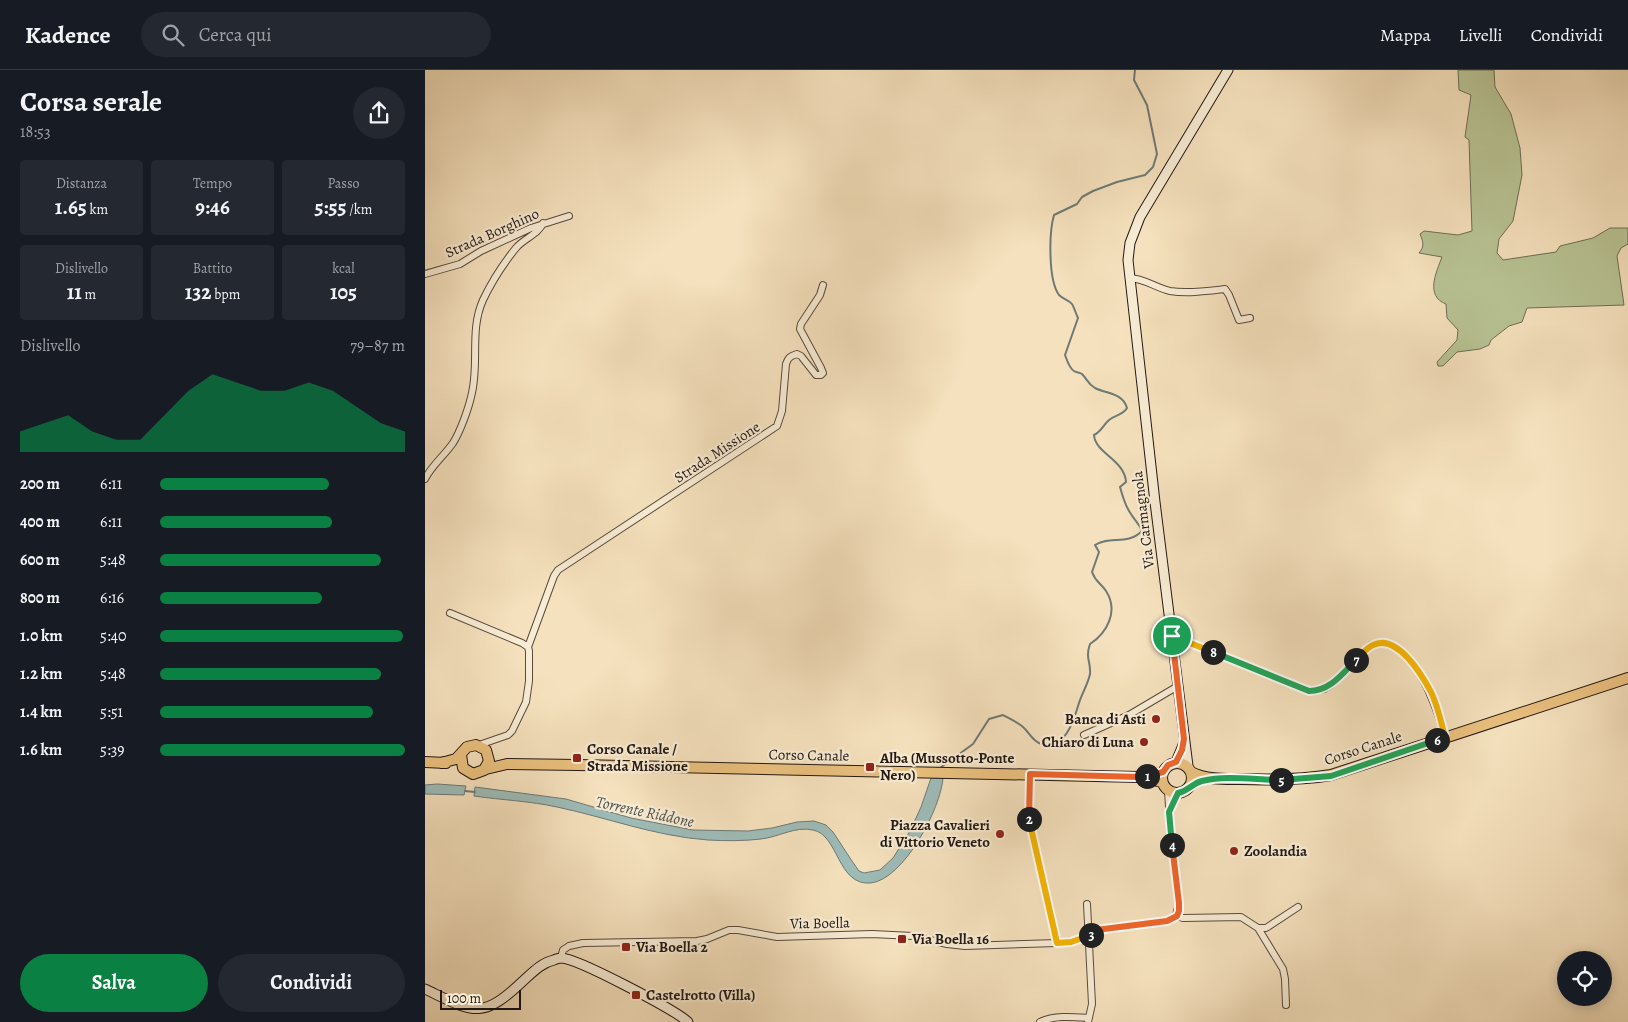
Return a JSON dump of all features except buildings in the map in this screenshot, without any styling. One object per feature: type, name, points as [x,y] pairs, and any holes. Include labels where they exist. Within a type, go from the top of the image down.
[{"type":"main road","name":"Via Carmagnola","points":[[1190,769],[1184,739],[1128,260],[1134,229],[1228,70]]},
{"type":"main road","name":"Corso Canale","points":[[1176,762],[1204,777],[1216,779],[1282,780],[1331,776],[1628,678]]},
{"type":"main road","name":"Via Carmagnola","points":[[1176,762],[1182,750],[1184,739]]},
{"type":"main road","name":"Corso Canale","points":[[441,763],[461,756],[467,747],[479,745],[489,755],[507,764]]},
{"type":"main road","points":[[486,768],[489,755]]},
{"type":"main road","points":[[461,756],[463,768]]},
{"type":"main road","name":"Corso Canale","points":[[425,762],[441,763],[463,768],[473,774],[482,772],[486,768],[507,764],[1139,777],[1168,784],[1185,791],[1191,785],[1216,779]]},
{"type":"main road","points":[[1168,784],[1168,765],[1176,762]]},
{"type":"main road","points":[[1190,769],[1193,778],[1191,785]]},
{"type":"main road","points":[[425,989],[459,1005],[472,1009],[485,1009],[494,1005],[514,990],[538,967],[561,958],[596,971],[675,1012],[688,1022]]},
{"type":"street","name":"Strada Borghino","points":[[425,274],[460,264],[481,250],[543,223],[569,216]]},
{"type":"street","points":[[425,479],[429,470],[453,443],[472,397],[476,324],[480,306],[491,283],[517,246],[541,229],[543,223]]},
{"type":"street","points":[[1129,278],[1138,278],[1162,288],[1179,292],[1225,288],[1239,320],[1250,318]]},
{"type":"street","name":"Strada Missione","points":[[479,745],[508,735],[525,706],[529,682],[527,647],[554,576],[559,570],[777,426],[782,411],[785,364],[792,355],[797,354],[801,356],[816,374],[821,375],[823,373],[800,329],[805,316],[820,295],[823,285]]},
{"type":"street","points":[[450,614],[522,643],[527,647]]},
{"type":"street","points":[[1172,636],[1309,691],[1324,689],[1332,684],[1371,645],[1378,643],[1393,645],[1403,653],[1431,693],[1445,737]]},
{"type":"street","points":[[1084,735],[1129,715],[1178,686]]},
{"type":"street","name":"Strada Missione","points":[[489,755],[495,739]]},
{"type":"street","points":[[1030,774],[1029,818],[1057,943]]},
{"type":"street","points":[[1168,784],[1169,812],[1179,903],[1177,916]]},
{"type":"street","points":[[1168,784],[1169,812]]},
{"type":"street","points":[[1040,1022],[1054,1018],[1088,1020],[1091,1004],[1087,904]]},
{"type":"street","points":[[1258,928],[1266,928],[1298,907]]},
{"type":"street","name":"Via Boella","points":[[561,958],[563,950],[569,946],[583,943],[697,941],[729,930],[777,936],[872,934],[913,936],[965,946],[1071,942],[1089,937],[1096,930],[1167,921],[1177,916],[1183,918],[1241,917],[1258,928]]},
{"type":"street","points":[[1258,928],[1283,969],[1286,1005]]},
{"type":"green space","points":[[1458,70],[1494,70],[1495,87],[1511,114],[1520,148],[1522,175],[1513,221],[1499,239],[1497,253],[1503,260],[1556,252],[1560,246],[1593,238],[1610,228],[1628,228],[1628,244],[1621,248],[1617,256],[1624,305],[1527,308],[1522,322],[1509,326],[1491,340],[1489,345],[1480,349],[1457,352],[1443,366],[1438,366],[1437,362],[1457,340],[1458,330],[1447,318],[1446,304],[1436,296],[1434,290],[1435,277],[1442,257],[1419,253],[1423,244],[1420,234],[1424,231],[1458,235],[1472,231],[1469,140],[1465,137],[1471,95],[1459,90]]},
{"type":"water","points":[[931,778],[943,778],[941,791],[936,806],[919,840],[896,869],[883,879],[871,883],[860,882],[851,877],[828,841],[822,834],[813,830],[800,829],[755,840],[735,841],[688,838],[650,831],[547,805],[474,796],[475,787],[566,799],[631,818],[693,830],[748,831],[797,822],[814,821],[826,825],[833,832],[859,871],[864,873],[880,870],[893,858],[910,831]]},
{"type":"water","points":[[425,785],[466,786],[464,795],[425,794]]},
{"type":"waterway","name":"Torrente Riddone","points":[[940,768],[973,744],[989,719],[1003,715],[1021,725],[1039,743],[1055,744],[1067,734],[1089,678],[1088,653],[1090,644],[1106,628],[1111,614],[1110,599],[1092,572],[1099,552],[1095,545],[1101,542],[1130,538],[1142,531],[1123,498],[1120,487],[1126,482],[1124,474],[1116,462],[1099,447],[1094,435],[1109,420],[1127,408],[1122,399],[1093,386],[1082,374],[1074,371],[1068,364],[1065,355],[1078,318],[1072,304],[1062,298],[1055,288],[1051,268],[1051,233],[1054,215],[1077,204],[1082,197],[1093,191],[1117,182],[1145,175],[1153,167],[1157,154],[1147,105],[1134,80],[1135,70]]},
{"type":"waterway","name":"Torrente Riddone","points":[[465,791],[475,792]]},
{"type":"place","name":"Banca di Asti","points":[[1156,719]]},
{"type":"place","name":"Chiaro di Luna","points":[[1144,742]]},
{"type":"place","name":"Corso Canale / Strada Missione","points":[[577,758]]},
{"type":"place","name":"Alba (Mussotto-Ponte Nero)","points":[[870,767]]},
{"type":"place","name":"Piazza Cavalieri di Vittorio Veneto","points":[[1000,834]]},
{"type":"place","name":"Zoolandia","points":[[1234,851]]},
{"type":"place","name":"Via Boella 16","points":[[902,939]]},
{"type":"place","name":"Via Boella 2","points":[[626,947]]},
{"type":"place","name":"Castelrotto (Villa)","points":[[636,995]]},
{"type":"route","points":[[1172,636],[1309,691],[1324,689],[1332,684],[1371,645],[1386,643],[1393,645],[1403,653],[1419,673],[1431,693],[1438,710],[1445,737],[1331,776],[1282,780],[1216,779],[1197,782],[1191,785],[1185,791],[1178,793],[1169,812],[1179,903],[1177,916],[1167,921],[1096,930],[1089,937],[1071,942],[1057,943],[1029,818],[1030,774],[1139,777],[1163,772],[1168,765],[1176,762],[1182,750],[1184,739],[1172,636]]}]
